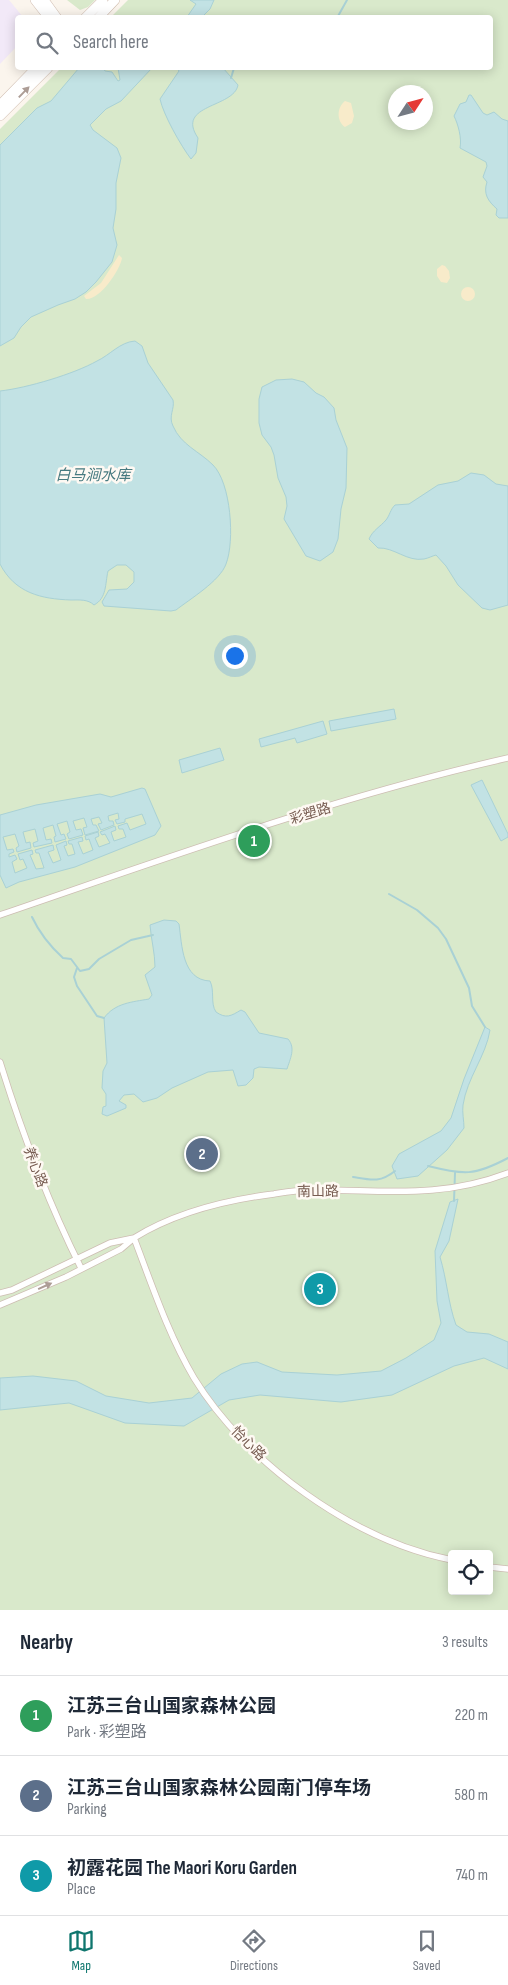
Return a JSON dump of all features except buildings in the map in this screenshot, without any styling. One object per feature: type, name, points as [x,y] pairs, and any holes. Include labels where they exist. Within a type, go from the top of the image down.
[{"type":"main road","points":[[35,0],[47,15]]},
{"type":"main road","points":[[44,0],[55,15]]},
{"type":"main road","points":[[88,15],[103,0]]},
{"type":"main road","points":[[101,15],[115,0]]},
{"type":"main road","points":[[0,105],[34,70]]},
{"type":"main road","points":[[0,116],[46,70]]},
{"type":"street","name":"彩塑路","points":[[0,915],[268,825],[383,790],[508,758]]},
{"type":"street","name":"养心路","points":[[0,1062],[12,1101],[55,1215],[81,1268]]},
{"type":"street","name":"南山路","points":[[0,1305],[66,1277],[121,1249],[134,1238],[156,1225],[237,1198],[306,1190],[403,1193],[450,1189],[466,1186],[508,1172]]},
{"type":"street","name":"南山路","points":[[0,1293],[110,1243],[134,1238]]},
{"type":"street","name":"怡心路","points":[[134,1238],[169,1328],[199,1384],[221,1415],[246,1442],[285,1479],[332,1512],[383,1538],[432,1556],[448,1559]]},
{"type":"street","points":[[493,1567],[508,1569]]},
{"type":"shaded area","points":[[0,0],[9,0],[21,15],[15,15],[15,48],[0,64]]},
{"type":"green space","points":[[67,0],[95,0],[88,7],[80,10]]},
{"type":"green space","points":[[128,0],[508,0],[508,1610],[0,1610],[0,129],[59,70],[493,70],[493,15],[113,15]]},
{"type":"sand","points":[[345,101],[351,103],[354,116],[352,123],[345,127],[340,121],[339,110]]},
{"type":"sand","points":[[119,255],[122,258],[113,277],[97,295],[86,299],[84,296],[101,283]]},
{"type":"sand","points":[[442,265],[449,271],[450,278],[447,283],[441,282],[437,276],[437,269]]},
{"type":"sand","points":[[465,287],[471,287],[475,294],[471,301],[465,301],[461,297],[461,291]]},
{"type":"water","points":[[190,0],[214,0],[210,9],[204,15],[188,15],[196,4]]},
{"type":"water","points":[[77,70],[104,70],[112,72],[118,81],[120,80],[118,70],[150,70],[121,101],[106,109],[90,125],[93,130],[117,148],[121,158],[116,183],[116,209],[113,228],[117,245],[112,262],[86,292],[75,299],[31,317],[14,338],[0,346],[0,145],[37,108],[51,101]]},
{"type":"water","points":[[225,70],[238,85],[227,98],[199,112],[194,119],[193,127],[198,138],[196,153],[191,159],[173,130],[160,99],[179,71]]},
{"type":"water","points":[[469,95],[471,95],[483,113],[487,115],[494,112],[502,119],[508,121],[508,218],[499,218],[496,215],[497,209],[487,197],[487,182],[483,177],[487,166],[486,162],[460,148],[459,131],[454,116],[460,104],[466,102]]},
{"type":"water","name":"白马涧水库","points":[[135,341],[142,346],[148,363],[173,400],[171,419],[176,433],[185,443],[213,465],[224,485],[231,527],[229,554],[226,564],[218,577],[211,583],[176,610],[171,611],[104,606],[102,602],[109,590],[127,589],[134,582],[134,572],[126,565],[117,565],[108,571],[103,595],[94,605],[80,600],[39,596],[13,582],[0,564],[0,391],[36,384],[76,371],[115,349]]},
{"type":"water","points":[[292,379],[304,382],[316,393],[324,397],[334,408],[336,420],[347,448],[346,488],[341,509],[338,539],[333,552],[320,561],[306,556],[284,519],[287,506],[286,497],[278,478],[274,455],[271,447],[262,435],[259,423],[259,399],[262,387],[276,380]]},
{"type":"water","points":[[471,473],[484,475],[496,484],[508,486],[508,605],[490,610],[482,608],[458,585],[446,566],[436,555],[424,559],[412,558],[384,548],[378,548],[369,539],[386,520],[395,505],[409,504],[438,485],[458,481]]},
{"type":"water","points":[[394,709],[396,719],[331,731],[329,721]]},
{"type":"water","points":[[323,721],[327,734],[297,743],[295,738],[261,747],[259,739]]},
{"type":"water","points":[[220,748],[224,760],[182,773],[179,760]]},
{"type":"water","points":[[482,780],[508,834],[508,837],[501,841],[471,785]]},
{"type":"water","points":[[142,788],[145,789],[161,826],[155,835],[75,867],[19,882],[6,888],[0,875],[0,815],[36,805],[100,794],[111,797]],"holes":[[[118,813],[119,819],[115,820],[117,824],[125,822],[125,819],[142,814],[146,824],[130,830],[127,823],[118,826],[119,829],[123,829],[126,837],[114,841],[111,832],[116,830],[115,826],[100,832],[102,835],[105,834],[110,843],[99,847],[95,838],[99,836],[98,832],[85,836],[86,840],[89,839],[93,850],[83,854],[78,842],[83,841],[82,837],[68,841],[69,844],[72,844],[75,854],[68,856],[64,846],[67,845],[66,841],[56,845],[61,860],[53,863],[48,852],[54,850],[53,845],[35,850],[36,853],[39,853],[44,868],[36,869],[30,855],[33,854],[32,850],[18,854],[20,860],[23,859],[27,868],[15,873],[12,862],[17,859],[15,855],[9,857],[9,854],[14,852],[13,849],[7,850],[3,837],[15,834],[19,846],[16,848],[17,852],[31,848],[30,842],[26,843],[23,832],[35,829],[38,841],[33,843],[34,847],[52,843],[51,839],[46,840],[43,828],[53,825],[56,836],[54,837],[55,842],[66,839],[64,834],[61,835],[57,824],[67,821],[70,832],[67,834],[69,839],[83,835],[81,829],[76,830],[73,821],[84,818],[87,827],[83,828],[85,835],[99,831],[96,825],[93,825],[91,819],[99,817],[102,823],[98,824],[101,830],[114,825],[113,821],[109,821],[108,816]]]},
{"type":"water","points":[[164,920],[176,921],[179,924],[185,960],[194,975],[210,981],[213,1005],[216,1012],[226,1016],[241,1010],[245,1012],[259,1033],[288,1039],[292,1046],[291,1057],[287,1069],[259,1067],[254,1069],[253,1078],[246,1085],[238,1086],[233,1070],[208,1072],[172,1088],[157,1098],[143,1102],[134,1094],[124,1095],[119,1101],[126,1105],[126,1108],[107,1116],[102,1114],[103,1107],[106,1106],[106,1094],[102,1088],[103,1071],[107,1063],[104,1018],[119,1006],[149,999],[152,995],[145,975],[155,967],[150,925]]},
{"type":"water","points":[[485,1027],[490,1030],[488,1040],[465,1095],[463,1105],[464,1128],[447,1150],[418,1176],[397,1179],[392,1166],[399,1154],[441,1131],[451,1118]]},
{"type":"water","points":[[458,1199],[449,1241],[440,1257],[453,1317],[456,1325],[467,1332],[489,1334],[508,1342],[508,1369],[484,1358],[454,1366],[392,1395],[341,1402],[260,1395],[229,1400],[184,1426],[125,1423],[69,1403],[0,1410],[0,1378],[33,1376],[76,1381],[106,1396],[149,1403],[192,1398],[221,1374],[242,1364],[257,1362],[282,1372],[337,1375],[381,1371],[434,1340],[441,1323],[437,1301],[435,1251],[450,1202]]},
{"type":"waterway","points":[[339,15],[347,0]]},
{"type":"waterway","points":[[231,78],[233,70]]},
{"type":"waterway","points":[[389,894],[417,910],[438,928],[446,939],[469,988],[472,1006],[485,1027]]},
{"type":"waterway","points":[[32,917],[54,949],[63,958],[71,959],[80,971],[89,969],[99,959],[131,940],[153,935]]},
{"type":"waterway","points":[[77,968],[74,977],[77,986],[97,1016],[104,1018]]},
{"type":"waterway","points":[[428,1166],[451,1171],[469,1172],[486,1168],[508,1158]]},
{"type":"waterway","points":[[353,1177],[370,1180],[380,1179],[395,1171]]},
{"type":"waterway","points":[[454,1201],[455,1173]]},
{"type":"place","name":"江苏三台山国家森林公园","points":[[254,841]]},
{"type":"place","name":"江苏三台山国家森林公园南门停车场","points":[[202,1154]]},
{"type":"place","name":"初露花园 The Maori Koru Garden","points":[[320,1289]]}]
